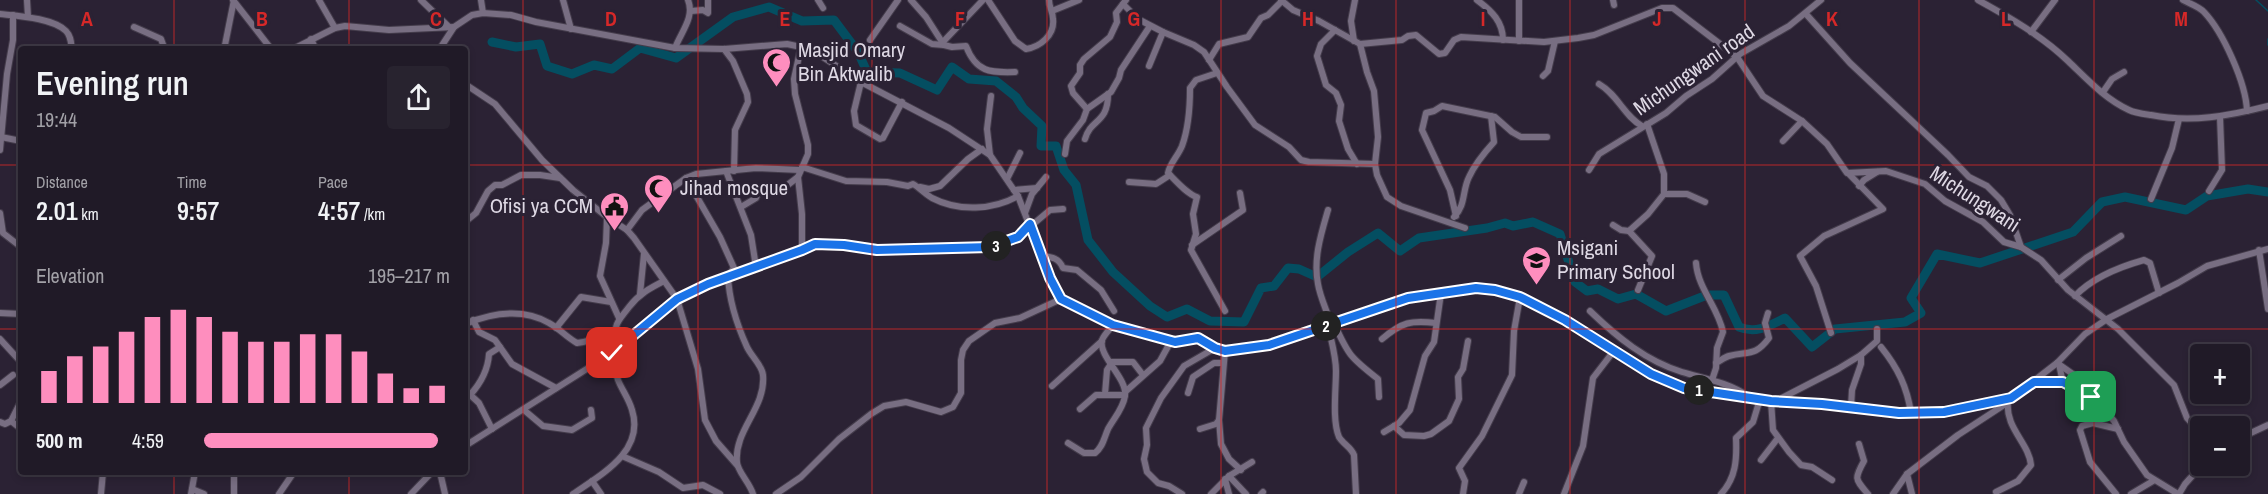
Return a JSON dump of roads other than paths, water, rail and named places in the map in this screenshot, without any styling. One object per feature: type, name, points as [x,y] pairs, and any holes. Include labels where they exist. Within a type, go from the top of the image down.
[{"type":"street","points":[[27,0],[28,17]]},
{"type":"street","points":[[225,46],[234,0]]},
{"type":"street","points":[[234,0],[269,46]]},
{"type":"street","points":[[320,0],[335,28]]},
{"type":"street","points":[[422,0],[452,27]]},
{"type":"street","points":[[481,0],[483,13]]},
{"type":"street","points":[[563,0],[572,29]]},
{"type":"street","points":[[675,48],[691,11],[688,0]]},
{"type":"street","points":[[691,11],[703,10],[708,13],[708,0]]},
{"type":"street","points":[[818,0],[823,8]]},
{"type":"street","points":[[870,40],[898,0]]},
{"type":"street","points":[[911,0],[926,17],[943,44]]},
{"type":"street","points":[[943,44],[983,0]]},
{"type":"street","points":[[988,0],[1015,41],[1026,49],[1038,46],[1050,33],[1054,21],[1048,0]]},
{"type":"street","points":[[1052,11],[1079,0]]},
{"type":"street","points":[[1477,0],[1496,17],[1502,28],[1503,40]]},
{"type":"street","points":[[1519,0],[1520,41]]},
{"type":"street","name":"Michungwani road","points":[[1589,170],[1599,154],[1666,113],[1737,57],[1776,35],[1806,14],[1821,0]]},
{"type":"street","points":[[1978,0],[2008,16],[2031,32],[2064,57],[2084,78],[2130,111],[2180,119],[2220,117],[2268,106]]},
{"type":"street","points":[[2031,32],[2055,0]]},
{"type":"street","points":[[2183,0],[2201,9],[2212,23],[2239,78],[2247,111]]},
{"type":"street","points":[[1209,60],[1219,44],[1248,37],[1261,18],[1268,15],[1282,1],[1293,10],[1357,43],[1402,40],[1416,35],[1439,54],[1445,53],[1454,40],[1461,37],[1555,41],[1594,35],[1662,8],[1669,8],[1683,14],[1737,57],[1763,96],[1802,121],[1827,144],[1847,173],[1883,209],[1824,236],[1800,256],[1816,286],[1831,333]]},
{"type":"street","points":[[1353,1],[1351,21],[1374,91],[1378,137],[1375,164],[1383,191],[1392,202],[1465,228]]},
{"type":"street","points":[[1087,109],[1073,93],[1071,86],[1080,73],[1080,65],[1084,59],[1110,37],[1117,22],[1116,13],[1124,2],[1138,19],[1204,52],[1217,74],[1255,125],[1288,147],[1301,160],[1375,164]]},
{"type":"street","points":[[298,46],[335,28],[345,26],[397,30],[452,27],[472,15],[483,13],[511,15],[675,48],[724,49],[787,44],[801,47],[815,52],[861,82],[950,128],[990,155],[1016,193],[1050,278],[1061,299],[1113,325],[1171,341],[1198,338],[1225,351],[1269,345],[1408,298],[1476,288],[1495,290],[1520,297],[1565,320],[1651,374],[1684,388],[1773,401],[1911,413],[1944,412],[2008,401]]},
{"type":"street","points":[[0,14],[28,17],[64,29],[70,37],[70,46]]},
{"type":"street","points":[[1806,14],[1850,63],[1962,171],[1972,180],[1987,186],[1998,196],[2010,215],[2021,247]]},
{"type":"street","points":[[0,150],[7,74],[14,40],[13,15]]},
{"type":"street","points":[[900,26],[932,44],[952,47],[966,46],[970,57],[989,72],[1015,72]]},
{"type":"street","points":[[1065,153],[1067,141],[1083,120],[1087,109],[1108,94],[1150,26]]},
{"type":"street","points":[[134,27],[161,39],[164,46]]},
{"type":"street","points":[[441,46],[452,27]]},
{"type":"street","points":[[1335,30],[1321,44],[1317,56],[1326,85],[1336,93],[1341,105],[1339,121],[1348,149],[1357,164]]},
{"type":"street","points":[[1149,66],[1163,32]]},
{"type":"street","points":[[310,39],[314,46]]},
{"type":"street","points":[[1543,76],[1548,71],[1555,41]]},
{"type":"street","points":[[741,207],[756,198],[759,190],[785,187],[800,171],[808,154],[794,79],[801,47]]},
{"type":"street","points":[[724,49],[733,62],[747,94],[748,102],[735,129],[734,171]]},
{"type":"street","points":[[2103,92],[2112,79],[2124,72]]},
{"type":"street","points":[[1217,74],[1196,80],[1190,88],[1191,104],[1188,126],[1182,145],[1168,169],[1170,175],[1187,193],[1197,197],[1193,214],[1196,234],[1191,250],[1225,311]]},
{"type":"street","points":[[861,82],[854,111],[856,125],[880,139],[884,138],[902,102]]},
{"type":"street","points":[[1599,84],[1616,96],[1630,118],[1645,125],[1664,174],[1664,194],[1629,231]]},
{"type":"street","points":[[468,86],[495,104],[561,178],[607,217],[627,230],[645,253],[677,299],[698,369],[705,420],[716,441],[750,484],[753,494]]},
{"type":"street","points":[[1085,139],[1089,130],[1107,111],[1108,94]]},
{"type":"street","points":[[990,155],[987,129],[991,96]]},
{"type":"street","points":[[1456,216],[1450,190],[1422,130],[1423,117],[1426,113],[1442,106],[1491,116],[1521,137],[1539,135],[1547,137]]},
{"type":"street","points":[[1448,222],[1456,216],[1462,204],[1469,176],[1484,152],[1494,142],[1491,116]]},
{"type":"street","points":[[2209,192],[2222,170],[2220,117]]},
{"type":"street","points":[[2151,199],[2172,148],[2180,119]]},
{"type":"street","points":[[1783,141],[1802,121]]},
{"type":"street","points":[[1,138],[18,141]]},
{"type":"street","points":[[627,230],[642,210],[686,178],[696,174],[756,168],[800,171],[846,182],[887,182],[925,189],[940,186],[982,149]]},
{"type":"street","points":[[1007,179],[1020,153]]},
{"type":"street","points":[[726,171],[752,235],[756,267]]},
{"type":"street","points":[[800,171],[802,250]]},
{"type":"street","points":[[1859,186],[1878,171]]},
{"type":"street","name":"Michungwani","points":[[1847,173],[1886,171],[1925,184],[1945,201],[1983,222],[2004,242],[2021,247],[2041,260],[2058,280],[2107,320],[2176,388],[2190,421]]},
{"type":"street","points":[[468,220],[476,213],[488,191],[495,185],[502,185],[521,175],[561,178]]},
{"type":"street","points":[[1129,182],[1156,184],[1170,175]]},
{"type":"street","points":[[1025,213],[1031,196],[1046,177]]},
{"type":"street","points":[[686,178],[720,237],[734,268],[728,276],[731,305],[747,347],[763,374],[759,404],[741,436],[737,465]]},
{"type":"street","points":[[917,186],[934,199],[971,208],[991,207],[1016,193],[1037,188]]},
{"type":"street","points":[[1192,245],[1224,222],[1240,214],[1243,210],[1240,193]]},
{"type":"street","points":[[1664,194],[1687,194],[1706,202]]},
{"type":"street","points":[[468,444],[609,354],[677,299],[728,276],[815,244],[877,250],[990,247],[1018,237],[1050,210],[1063,209]]},
{"type":"street","points":[[1328,210],[1319,239],[1316,259],[1317,284],[1331,324],[1349,354],[1360,367],[1378,379],[1379,397]]},
{"type":"street","points":[[0,213],[3,233],[18,245]]},
{"type":"street","points":[[607,217],[607,236],[600,276],[619,318]]},
{"type":"street","points":[[1613,225],[1621,230],[1629,231],[1652,256],[1638,290]]},
{"type":"street","points":[[2058,280],[2086,258],[2121,236]]},
{"type":"street","points":[[1893,494],[1907,474],[2034,382],[2058,363],[2085,334],[2203,268],[2268,249]]},
{"type":"street","points":[[2259,250],[2268,309]]},
{"type":"street","points":[[640,294],[645,253]]},
{"type":"street","points":[[1042,256],[1054,258],[1063,268],[1077,270],[1101,290],[1114,311]]},
{"type":"street","points":[[2075,296],[2085,286],[2115,269],[2144,260],[2150,263],[2159,293]]},
{"type":"street","points":[[1696,263],[1700,284],[1706,291],[1723,332],[1717,348],[1712,380]]},
{"type":"street","points":[[621,345],[615,331],[619,318],[640,294],[664,281]]},
{"type":"street","points":[[1384,432],[1407,416],[1410,411],[1425,356],[1434,342],[1441,293]]},
{"type":"street","points":[[556,328],[581,297],[611,302]]},
{"type":"street","points":[[1463,494],[1465,481],[1459,468],[1482,436],[1512,375],[1514,331],[1520,297]]},
{"type":"street","points":[[776,494],[801,477],[839,439],[884,406],[906,402],[941,412],[953,407],[961,393],[961,360],[963,350],[969,341],[995,323],[1020,318],[1061,299]]},
{"type":"street","points":[[1590,311],[1609,330],[1647,357],[1682,372],[1735,387],[1750,398]]},
{"type":"street","points":[[0,313],[18,314]]},
{"type":"street","points":[[468,322],[500,314],[519,313],[545,321],[576,343],[596,339],[609,354],[618,382],[631,407],[636,423],[634,437],[622,456],[573,494]]},
{"type":"street","points":[[1716,363],[1728,356],[1750,354],[1764,345],[1769,338],[1765,323],[1768,313]]},
{"type":"street","points":[[473,320],[479,332],[493,338],[512,364],[556,388]]},
{"type":"street","points":[[1382,339],[1394,329],[1410,321],[1436,323]]},
{"type":"street","points":[[1331,324],[1336,371],[1335,402],[1338,434],[1340,440],[1352,449],[1354,455],[1356,494]]},
{"type":"street","points":[[1052,386],[1102,341],[1113,325]]},
{"type":"street","points":[[1773,401],[1861,355],[1877,341],[1877,329]]},
{"type":"street","points":[[0,339],[18,359]]},
{"type":"street","points":[[1102,341],[1103,349],[1125,394]]},
{"type":"street","points":[[1068,443],[1087,454],[1098,451],[1121,408],[1125,394],[1160,361],[1171,341]]},
{"type":"street","points":[[1394,426],[1404,435],[1424,436],[1431,434],[1449,421],[1458,399],[1458,377],[1463,369],[1468,341]]},
{"type":"street","points":[[468,392],[479,385],[488,368],[489,354],[500,347]]},
{"type":"street","points":[[1881,347],[1902,376],[1911,413]]},
{"type":"street","points":[[1182,494],[1170,486],[1158,483],[1147,472],[1144,459],[1147,445],[1146,428],[1161,398],[1184,366],[1215,348]]},
{"type":"street","points":[[1225,351],[1222,363],[1219,420],[1221,444],[1229,459],[1240,470]]},
{"type":"street","points":[[1564,494],[1583,446],[1593,378],[1613,352]]},
{"type":"street","points":[[1851,407],[1852,390],[1861,364],[1861,355]]},
{"type":"street","points":[[1111,363],[1133,362],[1143,375]]},
{"type":"street","points":[[1105,394],[1107,370],[1111,363]]},
{"type":"street","points":[[1188,393],[1194,376],[1214,363],[1222,363]]},
{"type":"street","points":[[2058,363],[2063,382]]},
{"type":"street","points":[[2058,363],[2099,396],[2124,442],[2154,481],[2179,494],[2192,476]]},
{"type":"street","points":[[0,385],[13,375]]},
{"type":"street","points":[[2034,382],[2063,382],[2096,401],[2114,421]]},
{"type":"street","points":[[468,394],[479,403],[492,429]]},
{"type":"street","points":[[1080,409],[1096,394],[1125,394]]},
{"type":"street","points":[[1721,494],[1732,481],[1737,461],[1736,438],[1753,422],[1760,399]]},
{"type":"street","points":[[1773,401],[1773,430],[1778,438],[1801,465],[1812,467],[1832,480]]},
{"type":"street","points":[[1996,492],[2018,481],[2031,465],[2030,458],[2011,424],[2008,401]]},
{"type":"street","points":[[0,422],[5,424],[11,421],[18,407]]},
{"type":"street","points":[[524,410],[543,426],[572,430],[592,418],[591,410]]},
{"type":"street","points":[[1200,429],[1216,424],[1219,420]]},
{"type":"street","points":[[11,421],[18,427]]},
{"type":"street","points":[[2116,494],[2090,462],[2080,430],[2087,423],[2118,429]]},
{"type":"street","points":[[2250,433],[2268,425]]},
{"type":"street","points":[[1761,460],[1778,438]]},
{"type":"street","points":[[1859,444],[1864,461],[1856,476],[1857,482],[1868,494]]},
{"type":"street","points":[[622,456],[659,472],[683,488],[703,485],[720,494]]},
{"type":"street","points":[[1210,494],[1227,477],[1252,462]]},
{"type":"street","points":[[1907,474],[1912,494]]},
{"type":"street","points":[[101,494],[103,475]]},
{"type":"street","points":[[195,475],[192,492],[204,494]]},
{"type":"street","points":[[234,475],[234,494]]},
{"type":"street","points":[[279,494],[292,475]]},
{"type":"street","points":[[411,494],[429,475]]},
{"type":"street","points":[[441,475],[445,494]]},
{"type":"street","points":[[1227,477],[1229,494]]},
{"type":"street","points":[[1227,477],[1246,494]]},
{"type":"street","points":[[592,481],[601,494]]},
{"type":"street","points":[[2132,494],[2154,481]]},
{"type":"street","points":[[1522,493],[1524,482]]},
{"type":"waterway","points":[[2256,0],[2268,11]]},
{"type":"waterway","points":[[492,42],[516,47],[540,44],[547,66],[572,74],[594,65],[612,69],[640,48],[676,58],[733,17],[769,7],[802,21],[834,20],[858,52],[867,72],[900,73],[937,90],[952,67],[969,79],[996,81],[1016,97],[1023,108],[1042,126],[1041,146],[1056,146],[1064,170],[1076,185],[1088,240],[1113,272],[1150,306],[1167,317],[1187,309],[1210,321],[1244,322],[1261,288],[1274,286],[1288,268],[1299,269],[1317,277],[1348,252],[1378,233],[1400,251],[1419,238],[1487,228],[1505,223],[1513,226],[1533,222],[1560,234],[1575,282],[1587,291],[1598,289],[1618,299],[1636,294],[1666,311],[1707,295],[1724,295],[1739,327],[1757,329],[1785,318],[1812,347],[1835,329],[1905,322],[1921,313],[1911,298],[1937,254],[1980,263],[2073,232],[2102,202],[2125,197],[2186,210],[2207,196],[2248,189],[2268,192]]},
{"type":"waterway","points":[[2268,39],[2268,45]]},
{"type":"place","name":"Masjid Omary Bin Aktwalib","points":[[777,88]]},
{"type":"place","name":"Jihad mosque","points":[[659,214]]},
{"type":"place","name":"Ofisi ya CCM","points":[[614,232]]},
{"type":"place","name":"Msigani Primary School","points":[[1536,286]]}]
